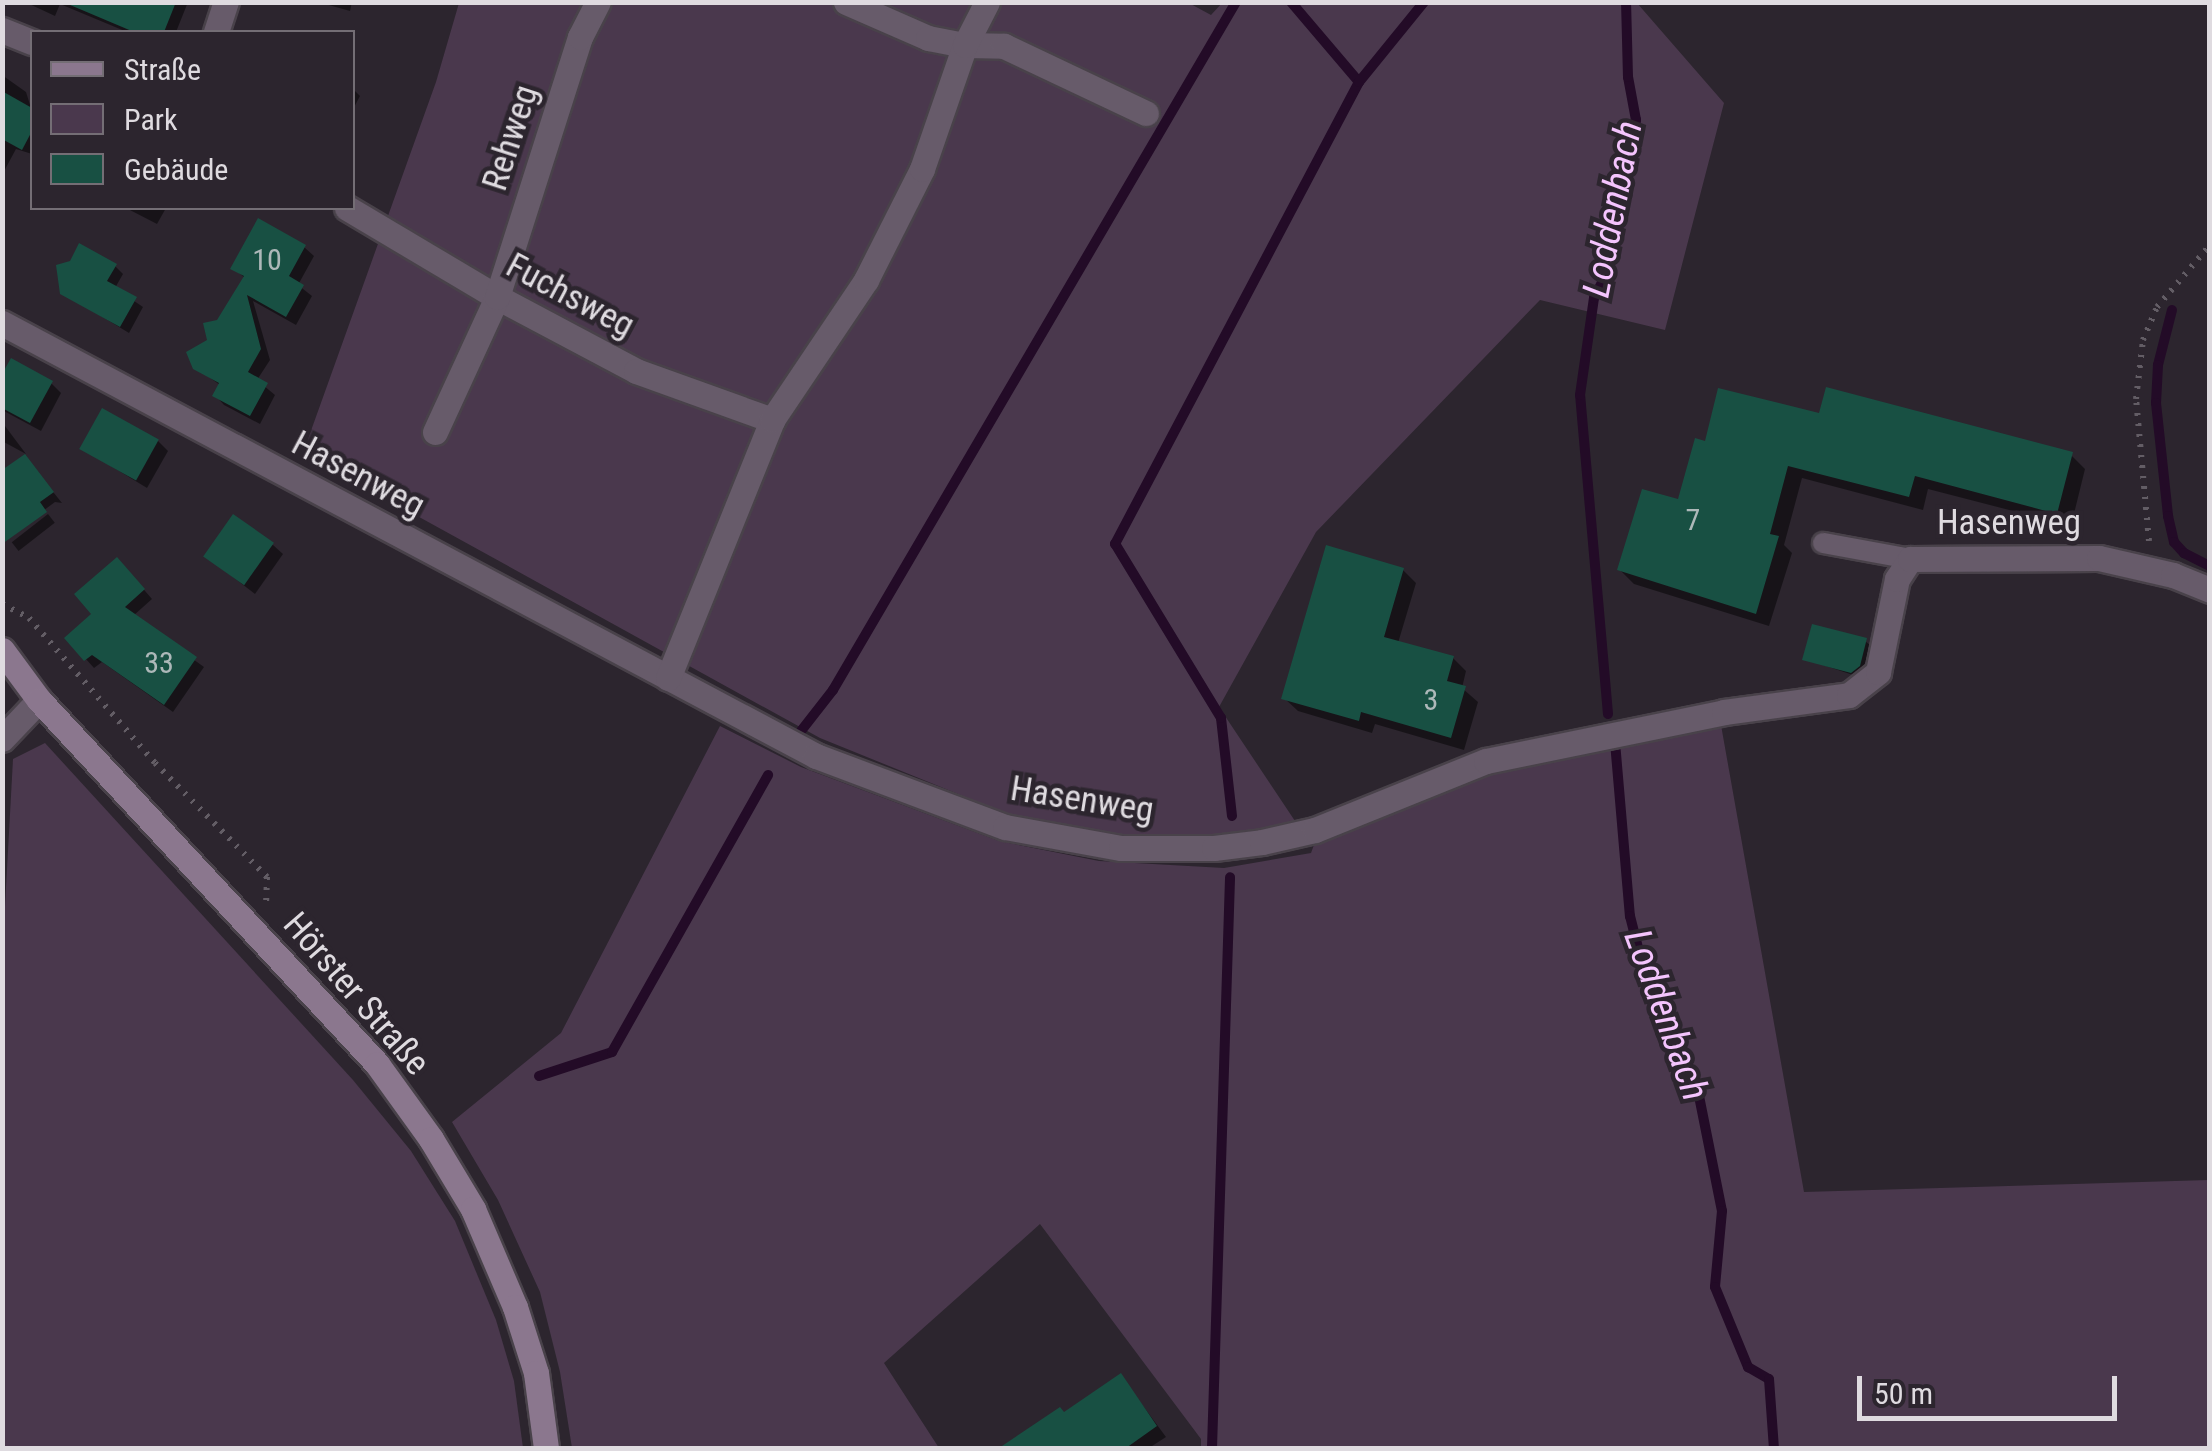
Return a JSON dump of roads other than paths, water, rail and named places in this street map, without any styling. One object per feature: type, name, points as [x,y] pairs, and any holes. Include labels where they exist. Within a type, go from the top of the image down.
[{"type":"street","points":[[217,30],[226,2]]},
{"type":"street","name":"Rehweg","points":[[434,432],[497,297],[580,37],[598,2]]},
{"type":"street","points":[[846,2],[928,38],[965,46],[1004,46],[1146,114]]},
{"type":"street","points":[[668,678],[772,420],[866,280],[922,169],[965,46],[987,2]]},
{"type":"street","points":[[2,30],[30,41]]},
{"type":"street","name":"Fuchsweg","points":[[350,210],[497,297],[636,371],[772,420]]},
{"type":"street","name":"Hasenweg","points":[[2,323],[816,756],[1005,827],[1121,848],[1214,848],[1315,830],[1486,761],[1724,712],[1849,695],[1878,672],[1897,580],[1910,558],[2100,558],[2210,590]]},
{"type":"street","name":"Hörster Straße","points":[[2,650],[39,700],[377,1064],[473,1209],[515,1308],[536,1373],[546,1448]]},
{"type":"street","points":[[2,739],[39,700]]},
{"type":"lane","points":[[1824,543],[1910,558]]},
{"type":"waterway","points":[[801,731],[833,690],[1236,2]]},
{"type":"waterway","points":[[1291,2],[1359,82]]},
{"type":"waterway","points":[[1232,816],[1221,718],[1115,544],[1359,82],[1424,2]]},
{"type":"waterway","name":"Loddenbach","points":[[1608,714],[1580,395],[1594,298],[1607,272],[1636,120],[1628,77],[1626,2]]},
{"type":"waterway","points":[[2172,310],[2158,365],[2156,403],[2168,516],[2174,542],[2184,553],[2210,566]]},
{"type":"waterway","name":"Loddenbach","points":[[1615,742],[1630,916],[1647,983],[1686,1056],[1686,1086],[1699,1096],[1722,1211],[1715,1287],[1748,1367],[1769,1379],[1774,1448]]},
{"type":"waterway","points":[[539,1076],[612,1052],[768,775]]},
{"type":"waterway","points":[[1212,1448],[1230,877]]}]
